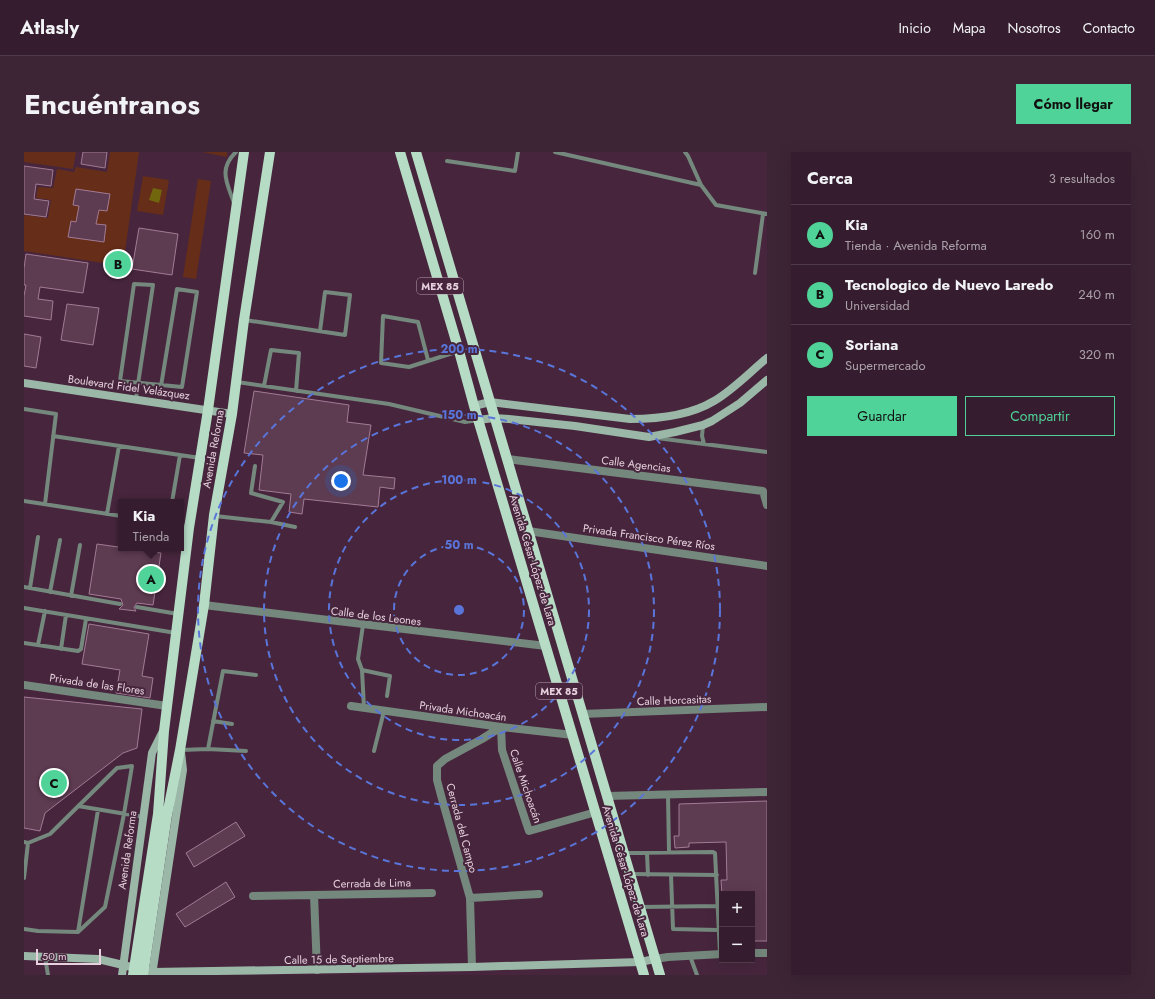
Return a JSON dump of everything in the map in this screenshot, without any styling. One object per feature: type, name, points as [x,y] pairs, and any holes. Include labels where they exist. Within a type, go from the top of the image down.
[{"type":"main road","name":"Avenida Reforma","points":[[184,539],[185,527],[200,458],[208,410],[235,206],[244,152]]},
{"type":"main road","name":"Avenida Reforma","points":[[143,973],[167,815],[180,750],[204,605],[214,516],[232,414],[244,320],[270,152]]},
{"type":"main road","name":"Avenida César López de Lara","points":[[400,152],[478,420],[644,975]]},
{"type":"main road","name":"Avenida César López de Lara","points":[[416,152],[660,975]]},
{"type":"main road","name":"Avenida Reforma","points":[[143,973],[164,731],[176,633],[183,551]]},
{"type":"street","points":[[474,406],[490,402],[630,419],[651,419],[687,412],[715,401],[767,358]]},
{"type":"street","points":[[478,420],[494,418],[575,426],[649,437],[703,425],[728,412],[767,380]]},
{"type":"street","name":"Boulevard Fidel Velázquez","points":[[24,383],[232,414]]},
{"type":"street","points":[[575,426],[578,413]]},
{"type":"street","name":"Calle Agencias","points":[[507,459],[765,489]]},
{"type":"street","points":[[765,489],[767,505]]},
{"type":"street","name":"Privada Francisco Pérez Ríos","points":[[528,531],[767,566]]},
{"type":"street","name":"Calle de los Leones","points":[[204,605],[546,646]]},
{"type":"street","name":"Privada de las Flores","points":[[24,685],[167,706]]},
{"type":"street","name":"Privada Michoacán","points":[[351,706],[501,727],[572,735]]},
{"type":"street","name":"Calle Horcasitas","points":[[582,714],[767,707]]},
{"type":"street","name":"Calle Michoacán","points":[[501,727],[502,750],[528,831],[596,812]]},
{"type":"street","name":"Cerrada del Campo","points":[[472,967],[470,898],[437,780],[437,766],[445,759],[482,740],[501,727]]},
{"type":"street","name":"Avenida Reforma","points":[[122,975],[152,753],[164,731]]},
{"type":"street","points":[[607,796],[767,792]]},
{"type":"street","name":"Cerrada de Lima","points":[[253,896],[432,893]]},
{"type":"street","points":[[470,898],[539,894]]},
{"type":"street","points":[[314,895],[318,970]]},
{"type":"street","points":[[755,953],[767,953]]},
{"type":"street","points":[[655,959],[719,954]]},
{"type":"street","name":"Calle 15 de Septiembre","points":[[24,956],[98,959],[124,965],[143,973],[181,974],[640,962],[655,959]]},
{"type":"lane","points":[[235,206],[225,174],[226,164],[236,152]]},
{"type":"lane","points":[[447,161],[515,171],[518,152]]},
{"type":"lane","points":[[555,152],[701,185]]},
{"type":"lane","points":[[685,152],[701,185],[716,205],[765,214],[754,274]]},
{"type":"lane","points":[[136,399],[138,384],[153,285],[134,284],[120,381],[138,384],[161,386],[182,387],[197,292],[177,289],[161,386]]},
{"type":"lane","points":[[244,320],[345,335],[350,295],[325,292],[320,331]]},
{"type":"lane","points":[[428,360],[418,322],[383,316],[381,363],[409,368],[428,360],[459,351]]},
{"type":"lane","points":[[264,386],[271,350],[292,352],[299,354],[296,391]]},
{"type":"lane","points":[[236,382],[389,404],[465,422],[478,420]]},
{"type":"lane","points":[[24,409],[56,414],[45,504]]},
{"type":"lane","points":[[703,425],[702,436],[704,444]]},
{"type":"lane","points":[[53,436],[200,458]]},
{"type":"lane","points":[[649,437],[767,452]]},
{"type":"lane","points":[[107,514],[118,446]]},
{"type":"lane","points":[[173,499],[180,455]]},
{"type":"lane","points":[[255,466],[251,493],[283,502],[271,522]]},
{"type":"lane","points":[[24,501],[118,516]]},
{"type":"lane","points":[[214,516],[271,522],[295,527]]},
{"type":"lane","points":[[30,588],[38,537]]},
{"type":"lane","points":[[50,592],[60,540]]},
{"type":"lane","points":[[71,596],[80,544]]},
{"type":"lane","points":[[24,587],[120,604]]},
{"type":"lane","points":[[137,607],[178,614]]},
{"type":"lane","points":[[24,608],[176,633]]},
{"type":"lane","points":[[38,646],[45,611]]},
{"type":"lane","points":[[61,648],[66,615]]},
{"type":"lane","points":[[24,643],[78,651],[81,649],[86,619]]},
{"type":"lane","points":[[363,625],[358,659],[362,670],[364,708]]},
{"type":"lane","points":[[362,670],[390,676],[387,696]]},
{"type":"lane","points":[[208,749],[223,671],[256,675]]},
{"type":"lane","points":[[374,751],[384,711]]},
{"type":"lane","points":[[213,722],[232,724]]},
{"type":"lane","points":[[180,750],[208,749],[246,751]]},
{"type":"lane","points":[[24,878],[26,843],[50,834],[118,768],[132,766],[105,907],[78,932],[38,931],[24,929]]},
{"type":"lane","points":[[668,795],[669,852]]},
{"type":"lane","points":[[78,806],[144,817]]},
{"type":"lane","points":[[78,932],[98,810]]},
{"type":"lane","points":[[624,854],[713,852],[716,856],[719,938]]},
{"type":"lane","points":[[647,853],[648,874]]},
{"type":"lane","points":[[630,874],[717,875]]},
{"type":"lane","points":[[670,875],[673,929],[718,930]]},
{"type":"lane","points":[[640,907],[717,906]]},
{"type":"lane","points":[[690,956],[697,975]]},
{"type":"lane","points":[[45,957],[48,975]]},
{"type":"shaded area","points":[[24,152],[76,152],[73,169],[24,162]]},
{"type":"shaded area","points":[[110,152],[139,152],[123,266],[24,251],[24,215],[48,218],[51,200],[36,198],[38,187],[53,188],[57,169],[74,172],[76,167],[107,172]]},
{"type":"shaded area","points":[[202,152],[227,152],[227,157]]},
{"type":"shaded area","points":[[143,176],[169,180],[163,215],[137,211]]},
{"type":"shaded area","points":[[198,179],[211,181],[196,279],[183,277]]},
{"type":"shaded area","points":[[153,188],[162,190],[159,203],[149,200]]},
{"type":"building","points":[[83,152],[107,152],[105,168],[81,164]]},
{"type":"building","points":[[24,166],[53,170],[51,186],[36,184],[34,199],[49,201],[46,217],[24,214]]},
{"type":"building","points":[[76,189],[110,194],[107,211],[99,210],[96,224],[106,225],[104,242],[68,237],[71,221],[76,222],[79,206],[73,205]]},
{"type":"building","points":[[139,228],[178,234],[172,275],[132,269]]},
{"type":"building","points":[[26,254],[88,263],[83,293],[40,287],[38,299],[53,301],[51,320],[24,316],[24,296],[26,285],[24,285],[24,268]]},
{"type":"building","points":[[67,304],[99,308],[93,345],[61,340]]},
{"type":"building","points":[[24,334],[41,337],[36,368],[24,366]]},
{"type":"building","points":[[254,391],[349,405],[347,422],[371,425],[363,475],[395,478],[394,489],[380,487],[378,507],[304,499],[302,514],[289,512],[291,494],[259,490],[263,455],[244,453]]},
{"type":"building","points":[[97,544],[118,547],[118,551],[147,551],[161,553],[153,605],[137,603],[134,607],[136,611],[119,609],[123,605],[121,599],[89,594]]},
{"type":"building","points":[[89,624],[149,634],[142,676],[153,678],[150,698],[116,693],[120,670],[82,664]]},
{"type":"building","points":[[24,697],[142,709],[137,748],[123,753],[45,813],[40,831],[24,828]]},
{"type":"building","points":[[767,801],[767,941],[755,941],[755,891],[722,891],[721,880],[727,880],[726,842],[689,843],[689,847],[675,848],[674,836],[679,836],[679,804]]},
{"type":"building","points":[[236,822],[245,836],[194,867],[186,853]]},
{"type":"building","points":[[226,882],[235,897],[185,927],[176,914]]},
{"type":"place","name":"Tecnologico de Nuevo Laredo","points":[[118,264]]},
{"type":"place","name":"Kia","points":[[151,579]]},
{"type":"place","name":"Soriana","points":[[54,783]]}]
